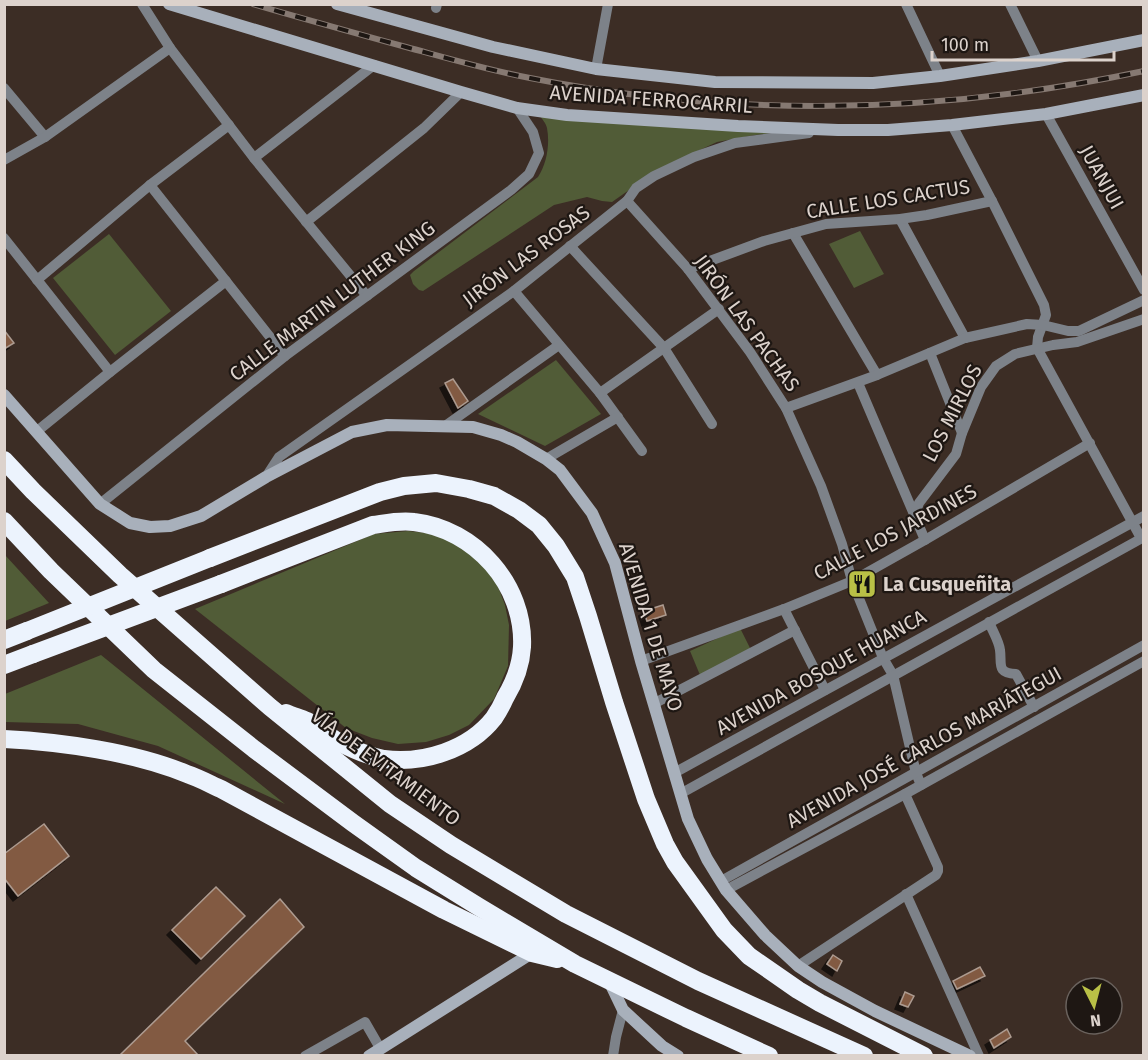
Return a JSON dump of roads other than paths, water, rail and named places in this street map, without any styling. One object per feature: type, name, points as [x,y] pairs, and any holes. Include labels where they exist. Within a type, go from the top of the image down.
[{"type":"highway","name":"VÍA DE EVITAMIENTO","points":[[4,460],[120,575],[270,707],[390,804],[451,845],[566,914],[698,981],[864,1056]]},
{"type":"highway","points":[[4,640],[369,495],[404,486],[436,483],[494,496],[539,525],[556,546],[575,577],[639,777],[665,844],[675,862],[724,930],[749,956],[798,990],[924,1056]]},
{"type":"highway","points":[[4,521],[51,571],[154,670],[254,749],[416,868],[575,964],[768,1056]]},
{"type":"highway","points":[[4,665],[373,525],[394,521],[437,527],[461,537],[477,548],[497,568],[513,599],[520,620],[522,647],[520,663],[514,683],[494,718],[479,733],[464,743],[425,758],[384,759],[365,754],[337,741],[307,721],[270,707]]},
{"type":"highway","points":[[4,740],[46,742],[81,747],[124,755],[187,773],[222,789],[444,910],[532,953],[575,964]]},
{"type":"main road","name":"AVENIDA FERROCARRIL","points":[[168,4],[517,108],[567,115],[738,126],[888,130],[1046,114],[1143,95]]},
{"type":"main road","name":"AVENIDA FERROCARRIL","points":[[337,4],[493,47],[596,69],[715,82],[873,83],[940,76],[1038,61],[1143,40]]},
{"type":"main road","name":"AVENIDA 1 DE MAYO","points":[[4,395],[100,504],[130,523],[150,527],[170,526],[201,516],[266,477],[352,432],[387,425],[473,428],[501,435],[546,459],[560,470],[592,513],[615,563],[680,794],[696,837],[724,886],[765,935],[798,966],[875,1011],[970,1056]]},
{"type":"main road","points":[[369,1056],[532,953]]},
{"type":"main road","points":[[609,981],[623,1010],[662,1046],[678,1056]]},
{"type":"street","points":[[142,4],[170,48],[254,158],[366,296]]},
{"type":"street","points":[[596,69],[608,4]]},
{"type":"street","points":[[906,4],[940,76]]},
{"type":"street","points":[[1010,4],[1038,61]]},
{"type":"street","points":[[4,160],[45,137],[170,48]]},
{"type":"street","points":[[254,158],[374,65]]},
{"type":"street","points":[[4,88],[45,137]]},
{"type":"street","points":[[306,222],[424,128],[460,92]]},
{"type":"street","name":"CALLE MARTIN LUTHER KING","points":[[100,504],[285,356],[511,190],[529,174],[539,153],[533,132],[517,108]]},
{"type":"street","name":"JUANJUI","points":[[1046,114],[1143,290]]},
{"type":"street","points":[[37,280],[150,185],[229,125]]},
{"type":"street","points":[[680,794],[1142,538],[1037,348],[1038,337],[1046,315],[1044,305],[952,125]]},
{"type":"street","name":"JIRÓN LAS ROSAS","points":[[266,477],[279,457],[514,291],[627,201],[636,188],[654,176],[694,157],[735,143],[838,130]]},
{"type":"street","points":[[150,185],[285,356]]},
{"type":"street","name":"JIRÓN LAS PACHAS","points":[[627,201],[688,269],[719,309],[786,408],[821,486],[852,580],[883,658],[893,675],[916,773],[921,785]]},
{"type":"street","name":"CALLE LOS CACTUS","points":[[688,269],[764,242],[826,224],[900,219],[992,201]]},
{"type":"street","points":[[900,219],[965,338]]},
{"type":"street","points":[[793,233],[877,375]]},
{"type":"street","points":[[4,238],[110,372]]},
{"type":"street","points":[[570,246],[664,348],[712,424]]},
{"type":"street","points":[[36,432],[226,281]]},
{"type":"street","points":[[514,291],[600,393],[642,451]]},
{"type":"street","points":[[786,408],[858,383],[965,338],[1027,324],[1079,331],[1143,300]]},
{"type":"street","points":[[600,393],[719,309]]},
{"type":"street","name":"LOS MIRLOS","points":[[914,517],[919,504],[956,454],[981,387],[996,366],[1014,354],[1077,342],[1143,319]]},
{"type":"street","points":[[445,426],[560,345]]},
{"type":"street","points":[[930,353],[962,433]]},
{"type":"street","points":[[858,383],[925,540]]},
{"type":"street","points":[[546,459],[618,417]]},
{"type":"street","name":"CALLE LOS JARDINES","points":[[641,662],[784,609],[852,580],[1090,443]]},
{"type":"street","name":"AVENIDA BOSQUE HUANCA","points":[[674,773],[1143,516]]},
{"type":"street","points":[[1000,594],[1009,611]]},
{"type":"street","points":[[784,609],[825,690]]},
{"type":"street","points":[[989,622],[1000,649],[1000,665],[1008,674],[1016,674],[1034,707]]},
{"type":"street","points":[[655,703],[795,630]]},
{"type":"street","name":"AVENIDA JOSÉ CARLOS MARIÁTEGUI","points":[[724,886],[916,773],[1143,645]]},
{"type":"street","name":"AVENIDA JOSÉ CARLOS MARIÁTEGUI","points":[[724,886],[905,794],[1143,660]]},
{"type":"street","points":[[798,966],[938,871],[905,794]]},
{"type":"street","points":[[906,894],[979,1056]]},
{"type":"street","points":[[613,1056],[623,1010]]},
{"type":"street","points":[[305,1056],[365,1022],[380,1048]]},
{"type":"railway","points":[[253,4],[514,75],[606,91],[683,100],[760,105],[837,106],[914,103],[991,96],[1144,71]]},
{"type":"place","name":"La Cusqueñita","points":[[862,584]]}]
